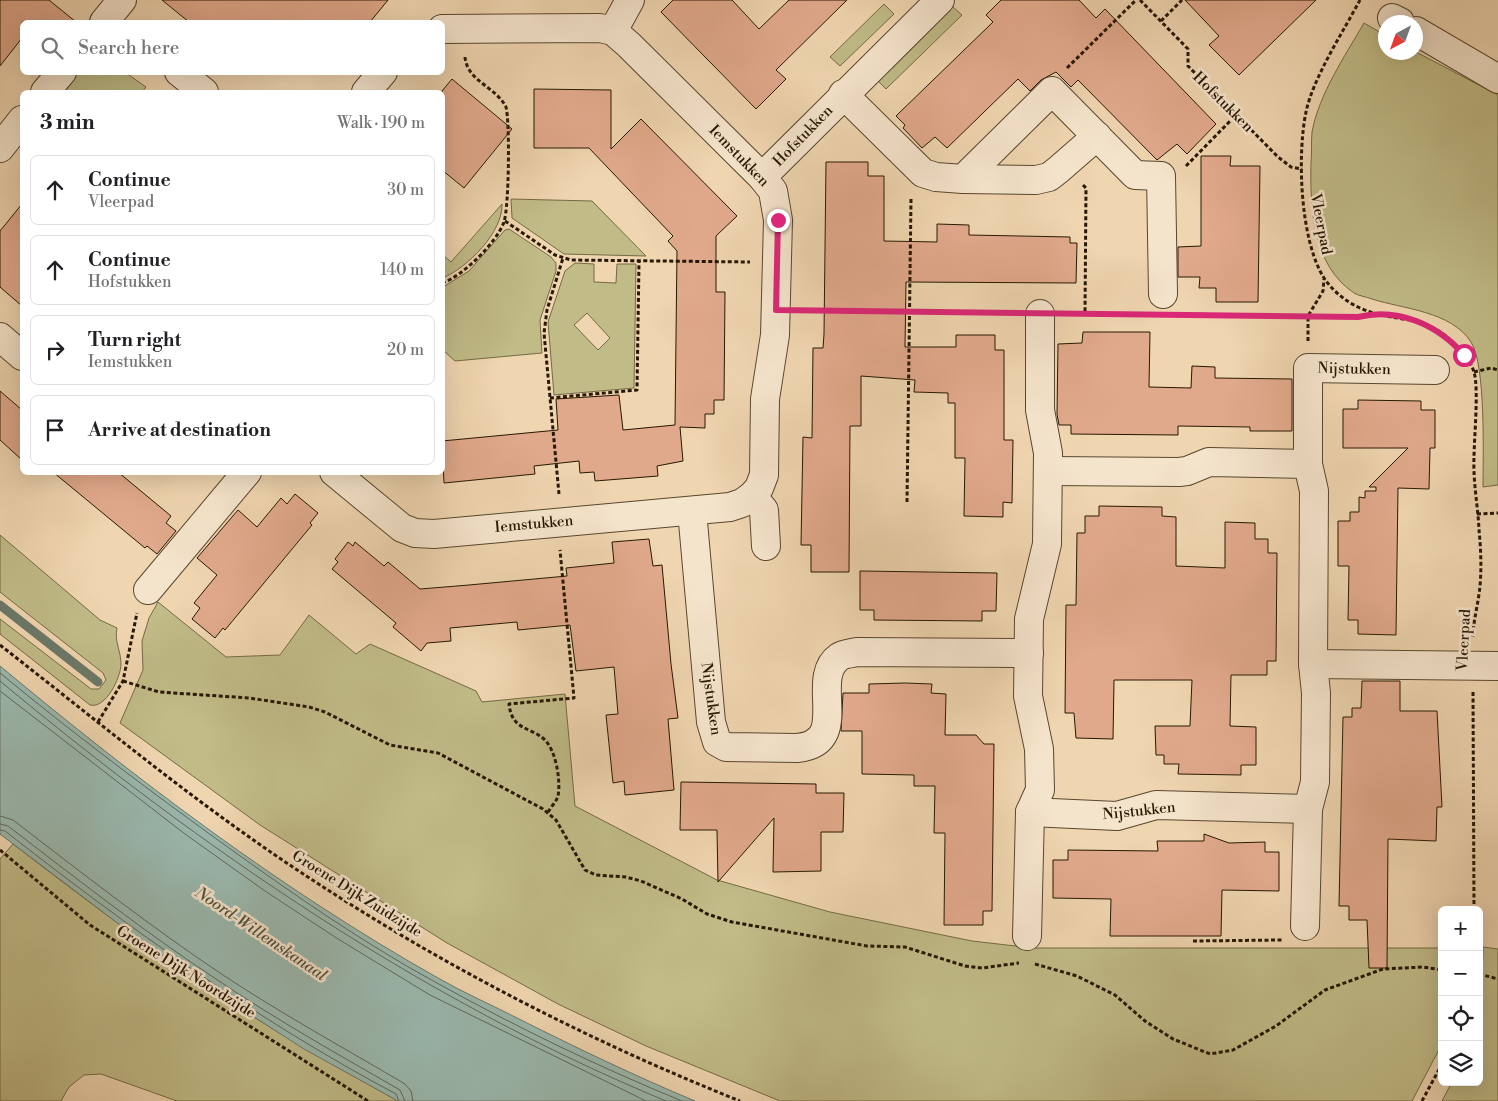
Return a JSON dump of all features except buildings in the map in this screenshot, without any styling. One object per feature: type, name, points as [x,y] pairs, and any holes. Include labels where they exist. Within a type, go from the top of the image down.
[{"type":"street","points":[[107,20],[122,0]]},
{"type":"street","points":[[452,28],[586,27],[613,31],[630,0]]},
{"type":"street","name":"Hofstukken","points":[[762,178],[940,0]]},
{"type":"street","name":"Iemstukken","points":[[338,475],[386,516],[415,533],[434,534],[730,507],[742,503],[759,488],[764,475],[765,399],[776,310],[777,205],[773,191],[613,31]]},
{"type":"street","points":[[1423,35],[1498,79]]},
{"type":"street","points":[[48,90],[60,75]]},
{"type":"street","points":[[184,75],[202,90]]},
{"type":"street","points":[[368,90],[380,75]]},
{"type":"street","points":[[963,179],[1052,91],[1135,175],[1161,176],[1163,308]]},
{"type":"street","name":"Hofstukken","points":[[844,94],[918,170],[936,177],[1036,180],[1049,177],[1097,136]]},
{"type":"street","points":[[0,148],[20,123]]},
{"type":"street","points":[[1027,949],[1030,812],[1040,790],[1038,736],[1028,696],[1029,619],[1047,544],[1049,471],[1048,453],[1040,410],[1040,314]]},
{"type":"street","points":[[0,338],[20,354]]},
{"type":"street","name":"Nijstukken","points":[[1305,926],[1308,809],[1315,782],[1316,693],[1312,664],[1314,491],[1308,464],[1308,368],[1436,370]]},
{"type":"street","points":[[1049,471],[1179,472],[1187,471],[1209,462],[1308,464]]},
{"type":"street","points":[[148,590],[244,475]]},
{"type":"street","points":[[752,496],[764,510],[766,546]]},
{"type":"street","name":"Nijstukken","points":[[692,511],[711,722],[717,742],[726,747],[797,748],[808,747],[818,742],[824,732],[827,719],[827,681],[831,665],[840,656],[857,652],[1028,653]]},
{"type":"street","points":[[1312,664],[1486,666]]},
{"type":"street","name":"Nijstukken","points":[[1030,812],[1117,816],[1156,806],[1308,809]]},
{"type":"path","points":[[1052,91],[1055,79],[1136,0]]},
{"type":"path","name":"Hofstukken","points":[[1140,0],[1188,49],[1188,66],[1278,157],[1291,167],[1302,169]]},
{"type":"path","points":[[1161,21],[1182,0]]},
{"type":"path","name":"Vleerpad","points":[[1360,0],[1315,86],[1306,112],[1302,169],[1303,203],[1309,241],[1324,279],[1345,299],[1373,313],[1423,321],[1438,330],[1451,339],[1464,355],[1474,372],[1474,478],[1479,529],[1479,594],[1474,617],[1486,666],[1474,906]]},
{"type":"path","points":[[445,281],[469,266],[501,230],[505,221],[506,107],[499,96],[468,71],[452,28]]},
{"type":"path","points":[[1161,176],[1174,167],[1186,166],[1236,115]]},
{"type":"path","points":[[1065,164],[1086,188],[1084,314]]},
{"type":"path","points":[[907,502],[912,182],[918,170]]},
{"type":"path","points":[[505,221],[563,258],[639,261],[776,262]]},
{"type":"path","points":[[548,812],[557,798],[559,788],[551,747],[543,738],[521,728],[510,714],[509,704],[574,698],[560,548],[562,522],[544,333],[547,310],[563,258]]},
{"type":"path","points":[[550,398],[637,390],[639,261]]},
{"type":"path","points":[[1308,316],[1323,291],[1324,279]]},
{"type":"path","points":[[776,310],[1084,314],[1163,308],[1358,317],[1373,313]]},
{"type":"path","points":[[1474,372],[1491,368],[1498,370]]},
{"type":"path","points":[[1477,514],[1498,513]]},
{"type":"path","points":[[98,722],[123,681],[136,616],[148,590]]},
{"type":"path","name":"Groene Dijk Zuidzijde","points":[[0,645],[185,790],[275,854],[418,946],[506,993],[660,1069],[740,1101]]},
{"type":"path","points":[[123,681],[159,692],[249,698],[309,707],[325,712],[390,744],[438,754],[548,812],[556,820],[585,870],[596,875],[626,877],[641,881],[675,896],[707,914],[732,922],[867,946],[905,947],[965,966],[982,968],[1027,949]]},
{"type":"path","name":"Groene Dijk Noordzijde","points":[[0,850],[90,925],[368,1101]]},
{"type":"path","points":[[1193,941],[1300,940],[1300,934],[1305,926]]},
{"type":"path","points":[[1033,963],[1077,976],[1130,1006],[1145,1021],[1174,1038],[1210,1054],[1233,1050],[1276,1026],[1325,990],[1384,969],[1424,967],[1438,969]]},
{"type":"path","points":[[1483,975],[1498,979]]},
{"type":"path","points":[[1422,1101],[1438,1071]]},
{"type":"shaded area","points":[[884,4],[894,14],[840,66],[830,57]]},
{"type":"shaded area","points":[[952,6],[962,15],[886,89],[877,80]]},
{"type":"shaded area","points":[[1364,23],[1378,31],[1378,60],[1423,60],[1423,56],[1498,95],[1498,485],[1483,487],[1481,390],[1476,354],[1471,342],[1462,332],[1439,317],[1354,293],[1340,281],[1329,267],[1322,251],[1316,234],[1311,198],[1312,132],[1320,104],[1341,62]]},
{"type":"shaded area","points":[[69,75],[129,75],[146,87],[144,90],[57,90]]},
{"type":"shaded area","points":[[511,199],[592,201],[646,256],[564,254],[512,218]]},
{"type":"shaded area","points":[[502,204],[497,226],[490,237],[463,266],[445,277],[445,257],[451,262]]},
{"type":"shaded area","points":[[509,229],[551,257],[556,263],[556,271],[540,320],[542,353],[455,361],[445,352],[445,286],[469,271],[505,230]]},
{"type":"shaded area","points":[[575,263],[594,264],[594,282],[616,283],[617,264],[636,264],[634,388],[554,395],[548,322],[565,271]],"holes":[[[587,313],[610,338],[598,350],[574,325]]]},
{"type":"shaded area","points":[[0,535],[100,620],[117,628],[116,637],[121,659],[120,670],[115,684],[102,702],[90,705],[0,634],[0,619],[91,689],[99,689],[106,680],[103,673],[0,592]]},
{"type":"shaded area","points":[[158,602],[226,657],[280,655],[309,615],[356,654],[370,644],[476,691],[482,702],[565,694],[575,806],[717,880],[830,912],[972,941],[1033,948],[1438,948],[1438,1052],[1412,1101],[780,1101],[646,1046],[558,1004],[447,943],[260,825],[120,723],[143,670],[142,641],[149,618]]},
{"type":"shaded area","points":[[13,844],[111,919],[212,990],[304,1047],[398,1101],[177,1101],[101,1074],[84,1075],[69,1087],[61,1101],[0,1101],[0,859]]},
{"type":"shaded area","points":[[1483,947],[1498,949],[1498,1101],[1442,1101],[1450,1086],[1483,1086]]},
{"type":"water","name":"Noord-Willemskanaal","points":[[0,666],[104,750],[212,832],[267,871],[380,944],[468,994],[606,1062],[695,1101],[398,1101],[304,1049],[212,990],[128,931],[0,834]]},
{"type":"waterway","points":[[0,605],[98,682]]},
{"type":"route","points":[[778,220],[776,310],[1358,317],[1373,313],[1423,321],[1451,339],[1464,355]]}]
